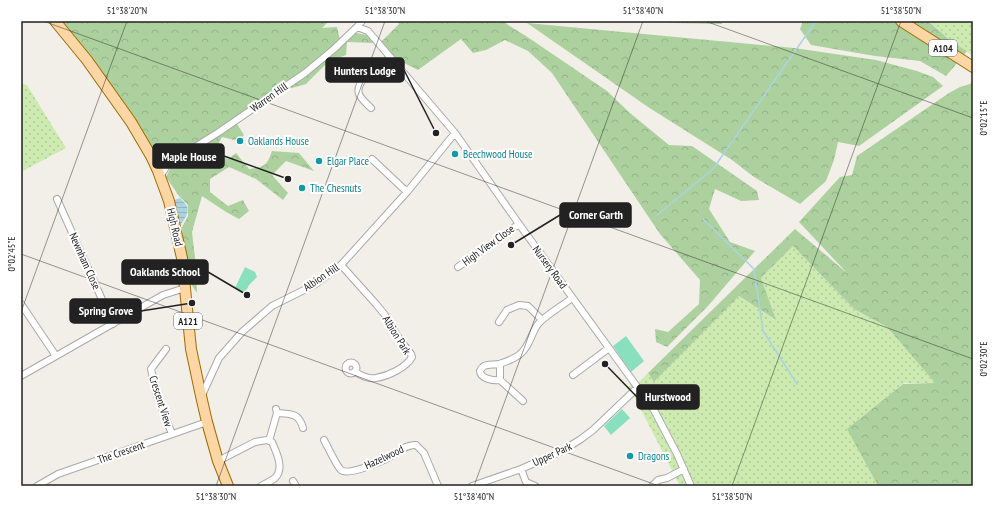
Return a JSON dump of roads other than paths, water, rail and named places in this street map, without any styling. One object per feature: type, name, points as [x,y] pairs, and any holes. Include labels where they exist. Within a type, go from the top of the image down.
[{"type":"main road","name":"High Road","points":[[55,21],[87,60],[119,105],[145,145],[156,166],[169,201],[182,258],[191,349],[200,396],[218,461],[228,486]]},
{"type":"main road","name":"A104","points":[[901,21],[973,67]]},
{"type":"street","name":"Warren Hill","points":[[156,166],[168,164],[219,132],[279,89],[305,73],[334,49],[362,21]]},
{"type":"street","name":"Nursery Road","points":[[357,27],[368,32],[455,133],[572,298],[654,410],[677,454],[691,486]]},
{"type":"street","points":[[371,108],[358,92],[362,80],[390,58]]},
{"type":"street","name":"Albion Hill","points":[[200,396],[203,393],[219,358],[242,332],[272,306],[314,285],[341,265],[407,192],[455,133]]},
{"type":"street","points":[[372,159],[407,192]]},
{"type":"street","name":"Warren Hill","points":[[160,177],[168,164]]},
{"type":"street","name":"Newnham Close","points":[[57,199],[113,324]]},
{"type":"street","name":"High View Close","points":[[458,267],[519,224]]},
{"type":"street","name":"Albion Park","points":[[341,265],[385,315],[412,357],[409,362],[399,370],[376,378],[358,374],[355,371]]},
{"type":"street","points":[[21,376],[163,295],[185,288]]},
{"type":"street","points":[[523,401],[500,380],[484,377],[480,371],[482,367],[486,365],[500,364],[521,353],[526,348],[536,328],[542,320],[572,298]]},
{"type":"street","points":[[21,304],[56,356]]},
{"type":"street","points":[[499,322],[507,310],[519,305],[528,306],[542,320]]},
{"type":"street","points":[[573,375],[609,348]]},
{"type":"street","name":"Crescent View","points":[[166,349],[151,369],[157,396],[172,434]]},
{"type":"street","points":[[500,364],[500,380]]},
{"type":"street","name":"Upper Park","points":[[474,486],[521,469],[562,451],[593,430],[637,388]]},
{"type":"street","points":[[269,441],[276,411],[292,414],[301,420],[303,428]]},
{"type":"street","name":"The Crescent","points":[[37,486],[58,474],[207,422]]},
{"type":"street","points":[[218,461],[255,442],[262,440],[272,442],[280,465],[278,473],[274,478],[261,486]]},
{"type":"street","name":"Hazelwood","points":[[324,440],[340,469],[345,472],[372,465],[388,458],[408,446],[416,446],[424,453],[438,486]]},
{"type":"street","points":[[521,469],[526,482],[535,486]]},
{"type":"street","points":[[652,486],[658,480],[667,478],[684,469]]},
{"type":"water","points":[[180,198],[187,206],[188,211],[184,220],[178,226],[172,201]]},
{"type":"waterway","points":[[657,215],[713,169],[816,21]]},
{"type":"waterway","points":[[703,219],[754,269],[763,331],[797,384]]},
{"type":"place","name":"Hunters Lodge","points":[[436,133]]},
{"type":"place","name":"Oaklands House","points":[[240,141]]},
{"type":"place","name":"Beechwood House","points":[[455,154]]},
{"type":"place","name":"Elgar Place","points":[[319,161]]},
{"type":"place","name":"Maple House","points":[[288,179]]},
{"type":"place","name":"The Chesnuts","points":[[302,188]]},
{"type":"place","name":"Corner Garth","points":[[511,245]]},
{"type":"place","name":"Oaklands School","points":[[247,295]]},
{"type":"place","name":"Spring Grove","points":[[192,303]]},
{"type":"place","name":"Hurstwood","points":[[605,364]]},
{"type":"place","name":"Dragons","points":[[630,456]]}]
